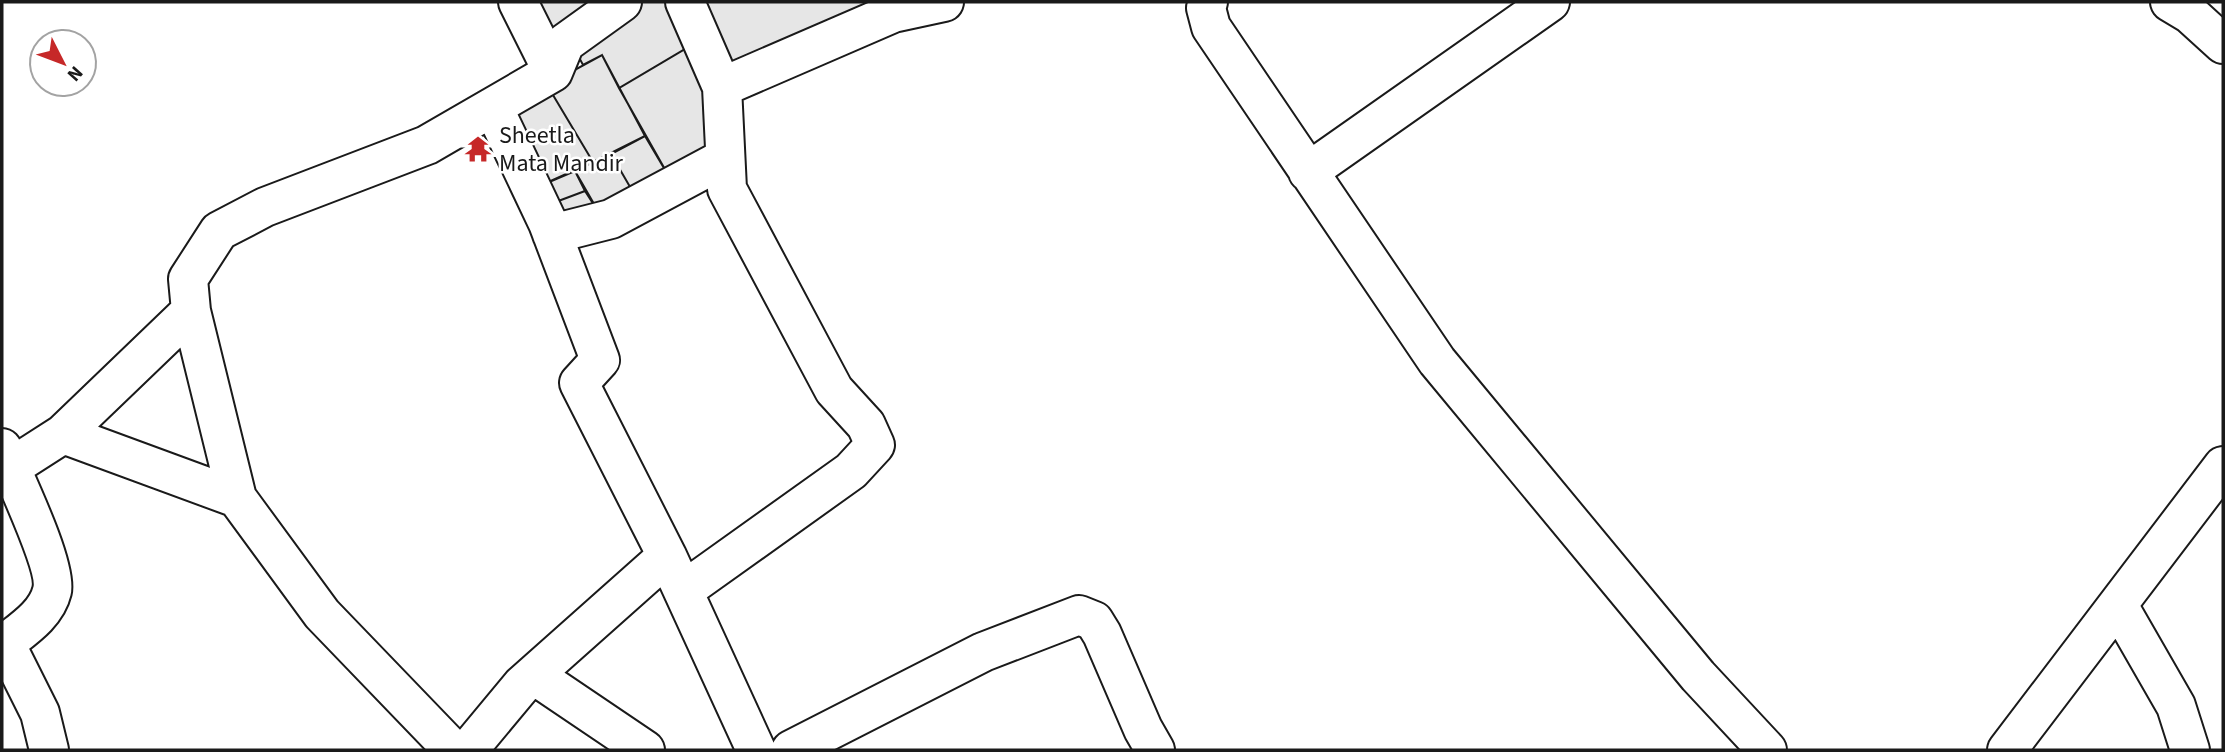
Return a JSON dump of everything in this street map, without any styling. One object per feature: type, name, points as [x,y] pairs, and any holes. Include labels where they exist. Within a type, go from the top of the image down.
[{"type":"street","points":[[519,2],[553,72]]},
{"type":"street","points":[[453,750],[322,614],[237,498],[191,311],[188,279],[219,231],[265,207],[427,145],[553,72],[565,43],[622,2]]},
{"type":"street","points":[[683,591],[850,471],[875,445],[866,425],[834,390],[727,189],[722,87],[685,2]]},
{"type":"street","points":[[722,87],[893,13],[944,2]]},
{"type":"street","points":[[1208,2],[1206,8],[1211,27],[1437,361],[1698,676],[1767,750]]},
{"type":"street","points":[[1308,172],[1550,2]]},
{"type":"street","points":[[2170,2],[2190,14],[2223,44]]},
{"type":"street","points":[[493,107],[552,234],[600,360],[579,383],[667,556],[756,750]]},
{"type":"street","points":[[552,234],[611,219],[725,158]]},
{"type":"street","points":[[49,750],[40,713],[3,645],[38,617],[53,590],[51,565],[6,458],[63,434],[191,311]]},
{"type":"street","points":[[63,434],[237,498]]},
{"type":"street","points":[[2007,750],[2223,466]]},
{"type":"street","points":[[468,750],[534,675],[667,556]]},
{"type":"street","points":[[2118,605],[2176,706],[2190,750]]},
{"type":"street","points":[[792,750],[983,652],[1079,615],[1094,621],[1102,634],[1143,729],[1155,750]]},
{"type":"street","points":[[534,675],[645,750]]},
{"type":"building","points":[[533,2],[605,2],[555,39]]},
{"type":"building","points":[[635,2],[675,2],[695,43],[619,88],[602,55],[583,65],[572,44]]},
{"type":"building","points":[[699,2],[873,2],[730,69]]},
{"type":"building","points":[[695,43],[714,144],[671,180],[619,88]]},
{"type":"building","points":[[602,55],[645,136],[593,162],[547,85]]},
{"type":"building","points":[[547,85],[593,162],[535,188],[502,112]]},
{"type":"building","points":[[645,136],[671,180],[637,199],[611,154]]},
{"type":"building","points":[[611,154],[637,199],[601,216],[575,171]]},
{"type":"building","points":[[575,171],[585,191],[545,206],[535,188]]},
{"type":"building","points":[[585,191],[601,216],[556,227],[545,206]]},
{"type":"place","name":"Sheetla Mata Mandir","points":[[478,149]]}]
